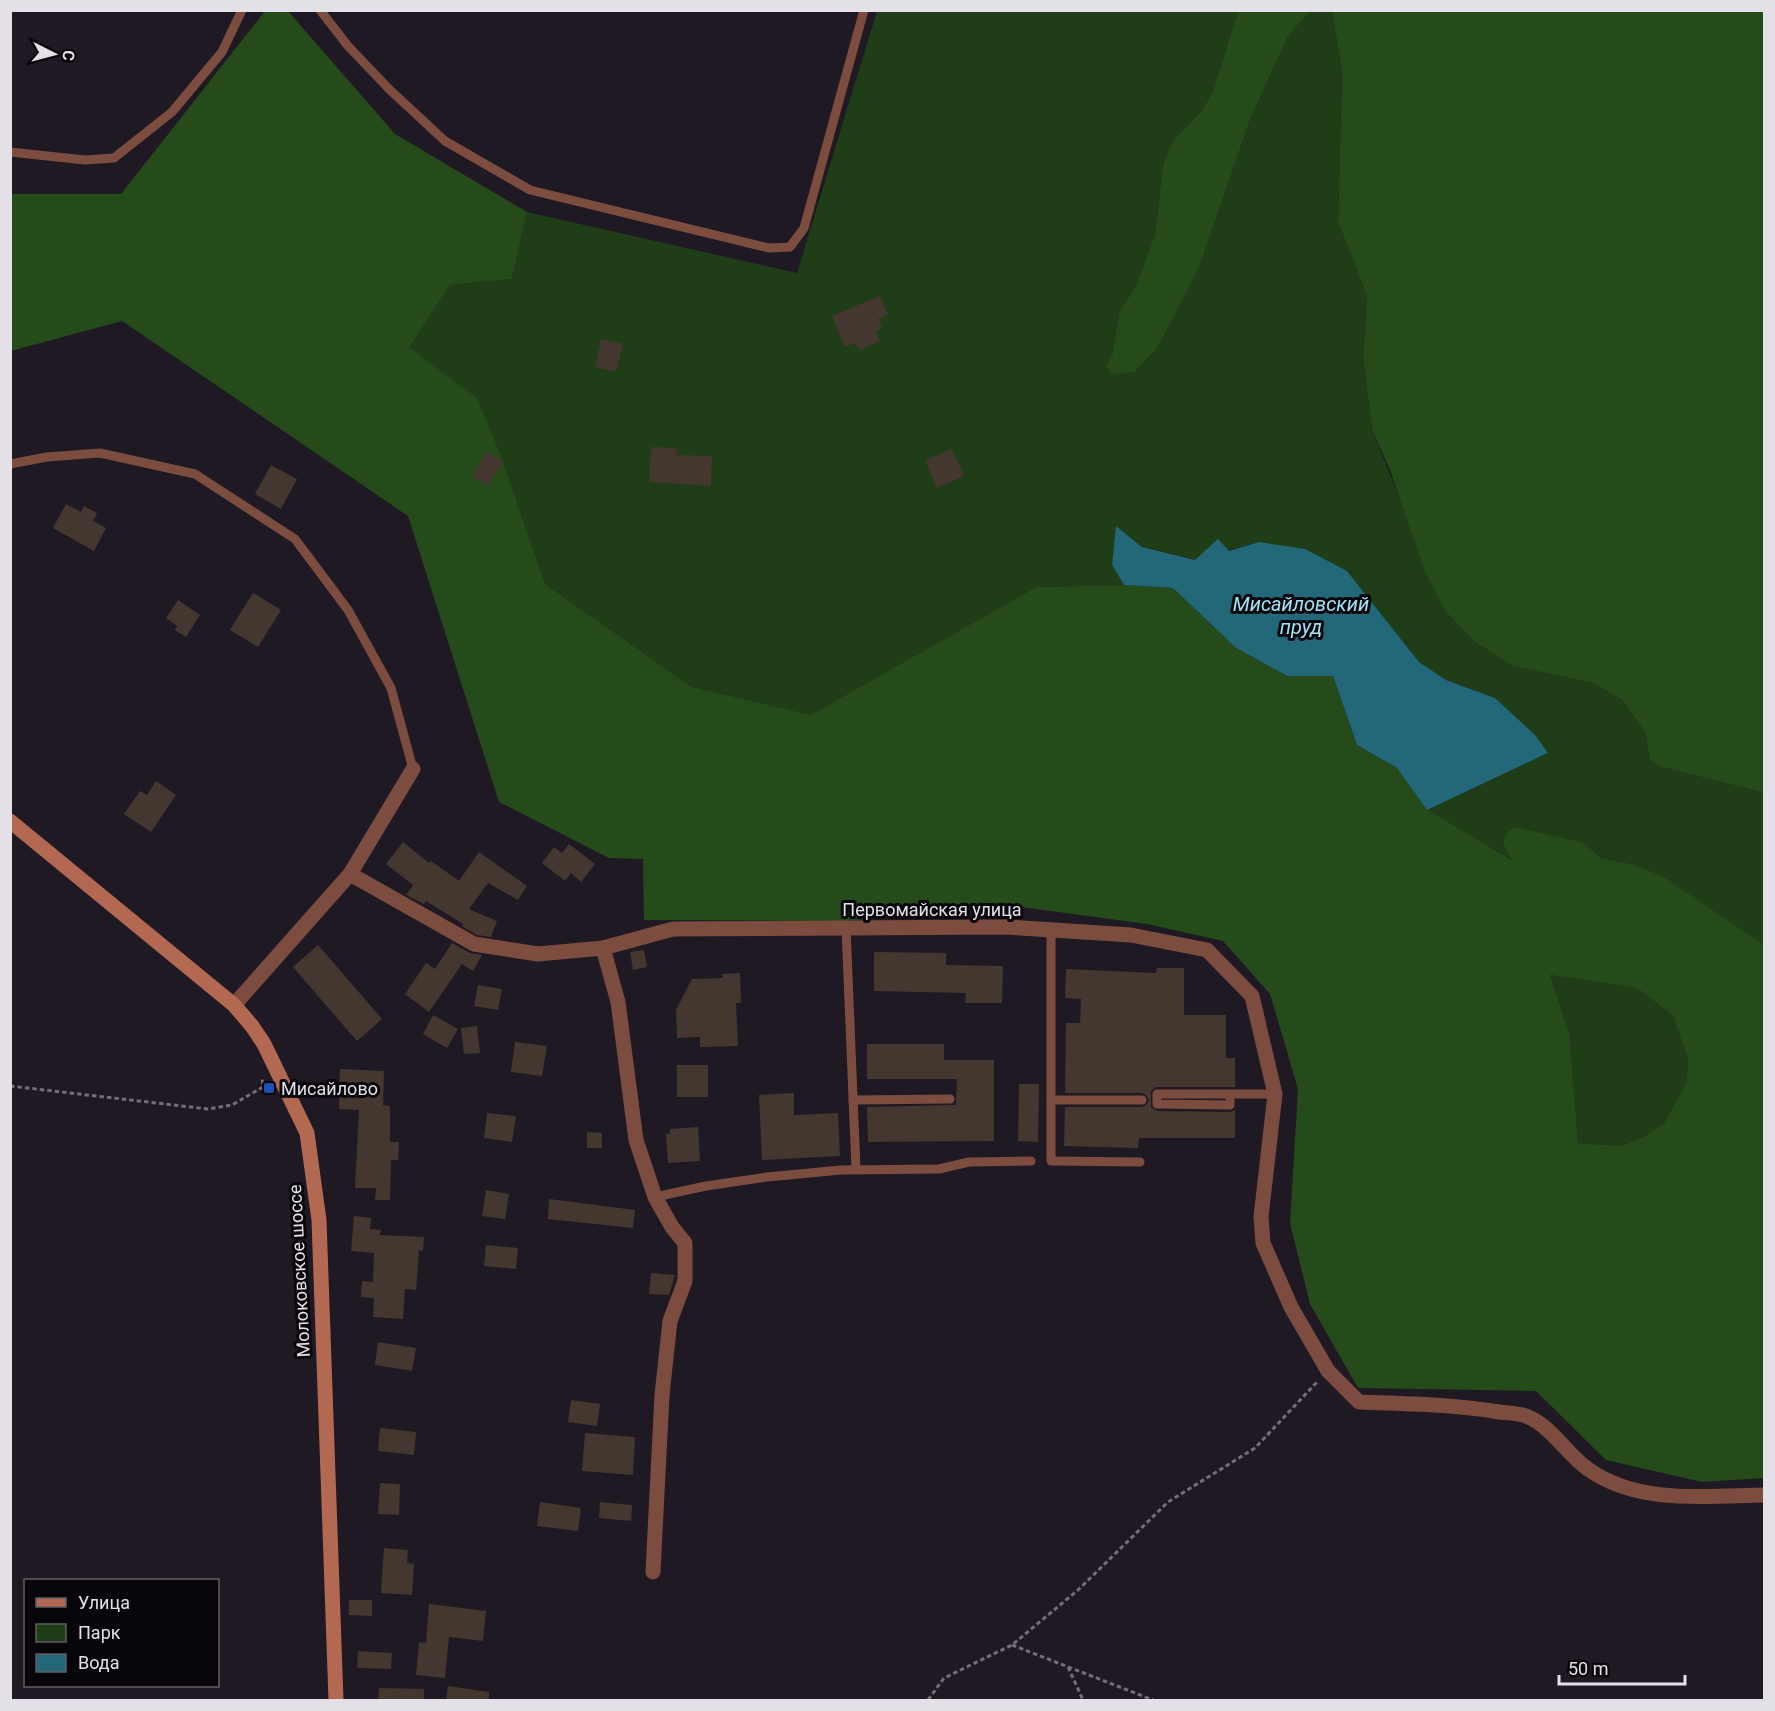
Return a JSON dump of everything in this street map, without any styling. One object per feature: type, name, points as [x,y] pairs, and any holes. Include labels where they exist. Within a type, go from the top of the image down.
[{"type":"main road","name":"Молоковское шоссе","points":[[10,821],[234,1005],[264,1044],[307,1133],[319,1221],[336,1701]]},
{"type":"street","points":[[234,1005],[351,874],[413,769]]},
{"type":"street","name":"Первомайская улица","points":[[351,874],[474,944],[538,954],[603,948],[674,929],[1006,927],[1131,935],[1207,950],[1252,996],[1275,1094],[1261,1217],[1263,1243],[1291,1307],[1328,1371],[1359,1402],[1478,1408],[1527,1416],[1548,1430],[1587,1469],[1617,1485],[1657,1495],[1764,1495]]},
{"type":"street","points":[[603,948],[618,1002],[636,1140],[655,1197],[672,1227],[685,1243],[685,1281],[670,1321],[662,1395],[653,1572]]},
{"type":"lane","points":[[10,152],[85,160],[114,158],[172,112],[222,52],[242,10]]},
{"type":"lane","points":[[320,10],[348,45],[389,89],[445,141],[530,190],[769,248],[790,247],[804,228],[864,10]]},
{"type":"lane","points":[[10,464],[100,453],[195,474],[295,539],[348,610],[391,688],[413,769]]},
{"type":"lane","points":[[846,928],[856,1170]]},
{"type":"lane","points":[[1051,930],[1051,1161],[1140,1162]]},
{"type":"lane","points":[[1230,1094],[1230,1105],[1157,1104],[1157,1094],[1230,1094],[1275,1094]]},
{"type":"lane","points":[[853,1100],[950,1099]]},
{"type":"lane","points":[[1051,1100],[1142,1100]]},
{"type":"lane","points":[[655,1197],[706,1186],[767,1177],[856,1170],[939,1169],[969,1162],[1031,1161]]},
{"type":"path","points":[[10,1086],[208,1109],[232,1105],[263,1087],[261,1073]]},
{"type":"path","points":[[928,1701],[944,1678],[1012,1645],[1078,1590],[1168,1502],[1255,1448],[1328,1371]]},
{"type":"path","points":[[1012,1645],[1153,1701]]},
{"type":"path","points":[[1068,1667],[1083,1701]]},
{"type":"green space","points":[[265,11],[288,11],[395,134],[527,212],[512,279],[450,285],[409,348],[477,398],[503,461],[545,584],[692,687],[811,715],[1036,587],[1124,585],[1173,588],[1236,648],[1287,676],[1333,676],[1357,745],[1397,768],[1428,810],[1512,860],[1503,843],[1507,832],[1516,827],[1584,843],[1601,858],[1632,864],[1664,877],[1764,945],[1764,1478],[1702,1482],[1606,1460],[1536,1391],[1358,1388],[1310,1304],[1290,1223],[1298,1089],[1270,994],[1223,941],[1147,924],[1014,906],[842,921],[644,920],[643,859],[609,858],[499,802],[408,516],[122,321],[11,351],[11,194],[121,194]],"holes":[[[1550,975],[1637,988],[1673,1016],[1688,1060],[1686,1083],[1664,1123],[1643,1137],[1621,1146],[1578,1143],[1570,1036]]]},
{"type":"green space","points":[[877,11],[1238,11],[1213,91],[1202,110],[1172,142],[1163,164],[1155,234],[1136,286],[1119,312],[1112,356],[1158,347],[1199,268],[1250,120],[1288,36],[1311,11],[1332,11],[1342,71],[1338,222],[1367,296],[1363,357],[1372,429],[1445,611],[1475,642],[1512,666],[1593,683],[1622,700],[1645,732],[1650,760],[1658,766],[1764,793],[1764,945],[1632,864],[1601,858],[1584,843],[1514,861],[1427,810],[1548,753],[1495,698],[1446,680],[1419,662],[1347,571],[1259,542],[1195,560],[1142,547],[1117,527],[1112,565],[1124,585],[1036,587],[811,716],[692,687],[545,584],[503,461],[409,348],[450,285],[512,279],[527,212],[797,273]]},
{"type":"green space","points":[[1238,11],[1311,11],[1288,36],[1250,120],[1199,268],[1158,347],[1134,372],[1112,374],[1106,366],[1112,356],[1119,312],[1136,286],[1155,234],[1163,164],[1172,142],[1202,110],[1213,91]]},
{"type":"green space","points":[[1332,11],[1764,11],[1764,793],[1658,766],[1650,760],[1645,732],[1622,700],[1593,683],[1512,666],[1475,642],[1445,611],[1425,572],[1390,470],[1372,429],[1363,357],[1367,296],[1338,222],[1342,71]]},
{"type":"green space","points":[[1550,975],[1637,988],[1673,1016],[1688,1060],[1686,1083],[1664,1123],[1643,1137],[1621,1146],[1578,1143],[1570,1036]]},
{"type":"water","name":"Мисайловский пруд","points":[[1116,526],[1142,547],[1195,560],[1218,539],[1229,551],[1259,542],[1305,549],[1347,571],[1419,662],[1446,680],[1495,698],[1535,735],[1548,753],[1427,810],[1397,768],[1357,745],[1333,676],[1287,676],[1236,648],[1173,588],[1124,585],[1112,565]]},
{"type":"building","points":[[880,296],[888,315],[878,319],[882,328],[876,331],[880,341],[860,350],[855,343],[845,347],[832,316]]},
{"type":"building","points":[[601,339],[623,344],[616,372],[595,367]]},
{"type":"building","points":[[651,447],[677,448],[676,455],[712,456],[711,486],[649,482]]},
{"type":"building","points":[[952,449],[964,476],[937,488],[925,460]]},
{"type":"building","points":[[486,452],[503,461],[488,486],[472,477]]},
{"type":"building","points":[[271,465],[297,479],[281,509],[255,494]]},
{"type":"building","points":[[66,504],[81,512],[84,506],[97,513],[93,521],[106,528],[94,551],[53,528]]},
{"type":"building","points":[[253,593],[281,610],[258,647],[230,630]]},
{"type":"building","points":[[178,600],[200,615],[186,637],[175,630],[177,626],[166,618]]},
{"type":"building","points":[[156,781],[176,795],[151,832],[124,814],[140,791],[147,795]]},
{"type":"building","points":[[403,842],[429,863],[431,861],[459,881],[479,852],[527,886],[518,900],[488,883],[469,909],[497,921],[491,937],[477,935],[426,901],[424,904],[406,895],[413,885],[386,864]]},
{"type":"building","points":[[569,844],[595,864],[581,882],[571,873],[565,881],[542,863],[554,847],[562,853]]},
{"type":"building","points":[[452,943],[470,953],[482,955],[473,971],[462,964],[429,1012],[405,994],[426,963],[435,969]]},
{"type":"building","points":[[318,945],[382,1019],[357,1041],[293,967]]},
{"type":"building","points":[[644,950],[647,967],[633,970],[630,952]]},
{"type":"building","points":[[874,952],[946,953],[946,965],[1003,966],[1002,1003],[965,1003],[966,993],[874,991]]},
{"type":"building","points":[[1157,968],[1184,968],[1184,1015],[1226,1015],[1226,1058],[1235,1058],[1235,1087],[1156,1087],[1151,1091],[1151,1107],[1157,1111],[1230,1112],[1235,1110],[1235,1138],[1139,1138],[1138,1148],[1064,1146],[1065,1107],[1142,1107],[1149,1101],[1142,1093],[1065,1093],[1066,1023],[1080,1023],[1081,999],[1065,998],[1066,969],[1156,973]]},
{"type":"building","points":[[740,973],[741,1003],[736,1003],[738,1046],[700,1047],[700,1037],[677,1038],[676,1010],[692,979],[723,978],[722,974]]},
{"type":"building","points":[[478,985],[502,989],[498,1010],[474,1006]]},
{"type":"building","points":[[433,1015],[458,1029],[447,1048],[423,1034]]},
{"type":"building","points":[[477,1026],[480,1053],[464,1054],[461,1028]]},
{"type":"building","points":[[515,1042],[547,1046],[542,1076],[511,1072]]},
{"type":"building","points":[[867,1044],[944,1044],[944,1060],[994,1060],[994,1141],[868,1142],[867,1107],[956,1105],[957,1079],[867,1079]]},
{"type":"building","points":[[677,1065],[708,1065],[708,1097],[677,1097]]},
{"type":"building","points":[[340,1069],[384,1071],[383,1105],[390,1106],[390,1142],[399,1142],[398,1160],[391,1160],[390,1200],[375,1200],[376,1188],[355,1188],[359,1110],[339,1109]]},
{"type":"building","points":[[1019,1084],[1039,1084],[1038,1142],[1018,1141]]},
{"type":"building","points":[[794,1093],[794,1115],[838,1113],[840,1156],[762,1160],[759,1095]]},
{"type":"building","points":[[487,1113],[516,1116],[512,1142],[484,1138]]},
{"type":"building","points":[[698,1127],[700,1161],[668,1163],[666,1134],[670,1134],[670,1129]]},
{"type":"building","points":[[587,1132],[602,1133],[602,1148],[587,1148]]},
{"type":"building","points":[[486,1190],[509,1194],[505,1219],[482,1216]]},
{"type":"building","points":[[549,1199],[635,1210],[633,1228],[548,1219]]},
{"type":"building","points":[[354,1216],[371,1218],[370,1229],[381,1230],[380,1235],[424,1237],[423,1251],[419,1250],[416,1290],[405,1289],[403,1319],[373,1317],[374,1298],[361,1297],[362,1281],[373,1282],[374,1253],[351,1251]]},
{"type":"building","points":[[486,1245],[518,1248],[516,1269],[484,1266]]},
{"type":"building","points":[[651,1273],[675,1275],[669,1295],[649,1294]]},
{"type":"building","points":[[378,1342],[416,1348],[412,1371],[375,1365]]},
{"type":"building","points":[[571,1400],[600,1404],[597,1426],[568,1422]]},
{"type":"building","points":[[380,1428],[416,1432],[414,1455],[378,1451]]},
{"type":"building","points":[[585,1433],[635,1437],[633,1475],[582,1471]]},
{"type":"building","points":[[380,1483],[400,1484],[399,1515],[378,1514]]},
{"type":"building","points":[[540,1502],[581,1508],[578,1531],[537,1526]]},
{"type":"building","points":[[600,1502],[632,1505],[631,1521],[599,1518]]},
{"type":"building","points":[[384,1548],[408,1550],[407,1563],[414,1564],[412,1595],[381,1593]]},
{"type":"building","points":[[349,1600],[372,1600],[372,1616],[349,1615]]},
{"type":"building","points":[[429,1604],[486,1611],[483,1641],[449,1637],[445,1678],[416,1675],[419,1642],[426,1643]]},
{"type":"building","points":[[358,1651],[392,1653],[391,1669],[357,1668]]},
{"type":"building","points":[[448,1686],[489,1692],[489,1701],[446,1701]]},
{"type":"building","points":[[379,1688],[424,1689],[424,1701],[378,1701]]},
{"type":"place","name":"Мисайлово","points":[[269,1088]]}]
